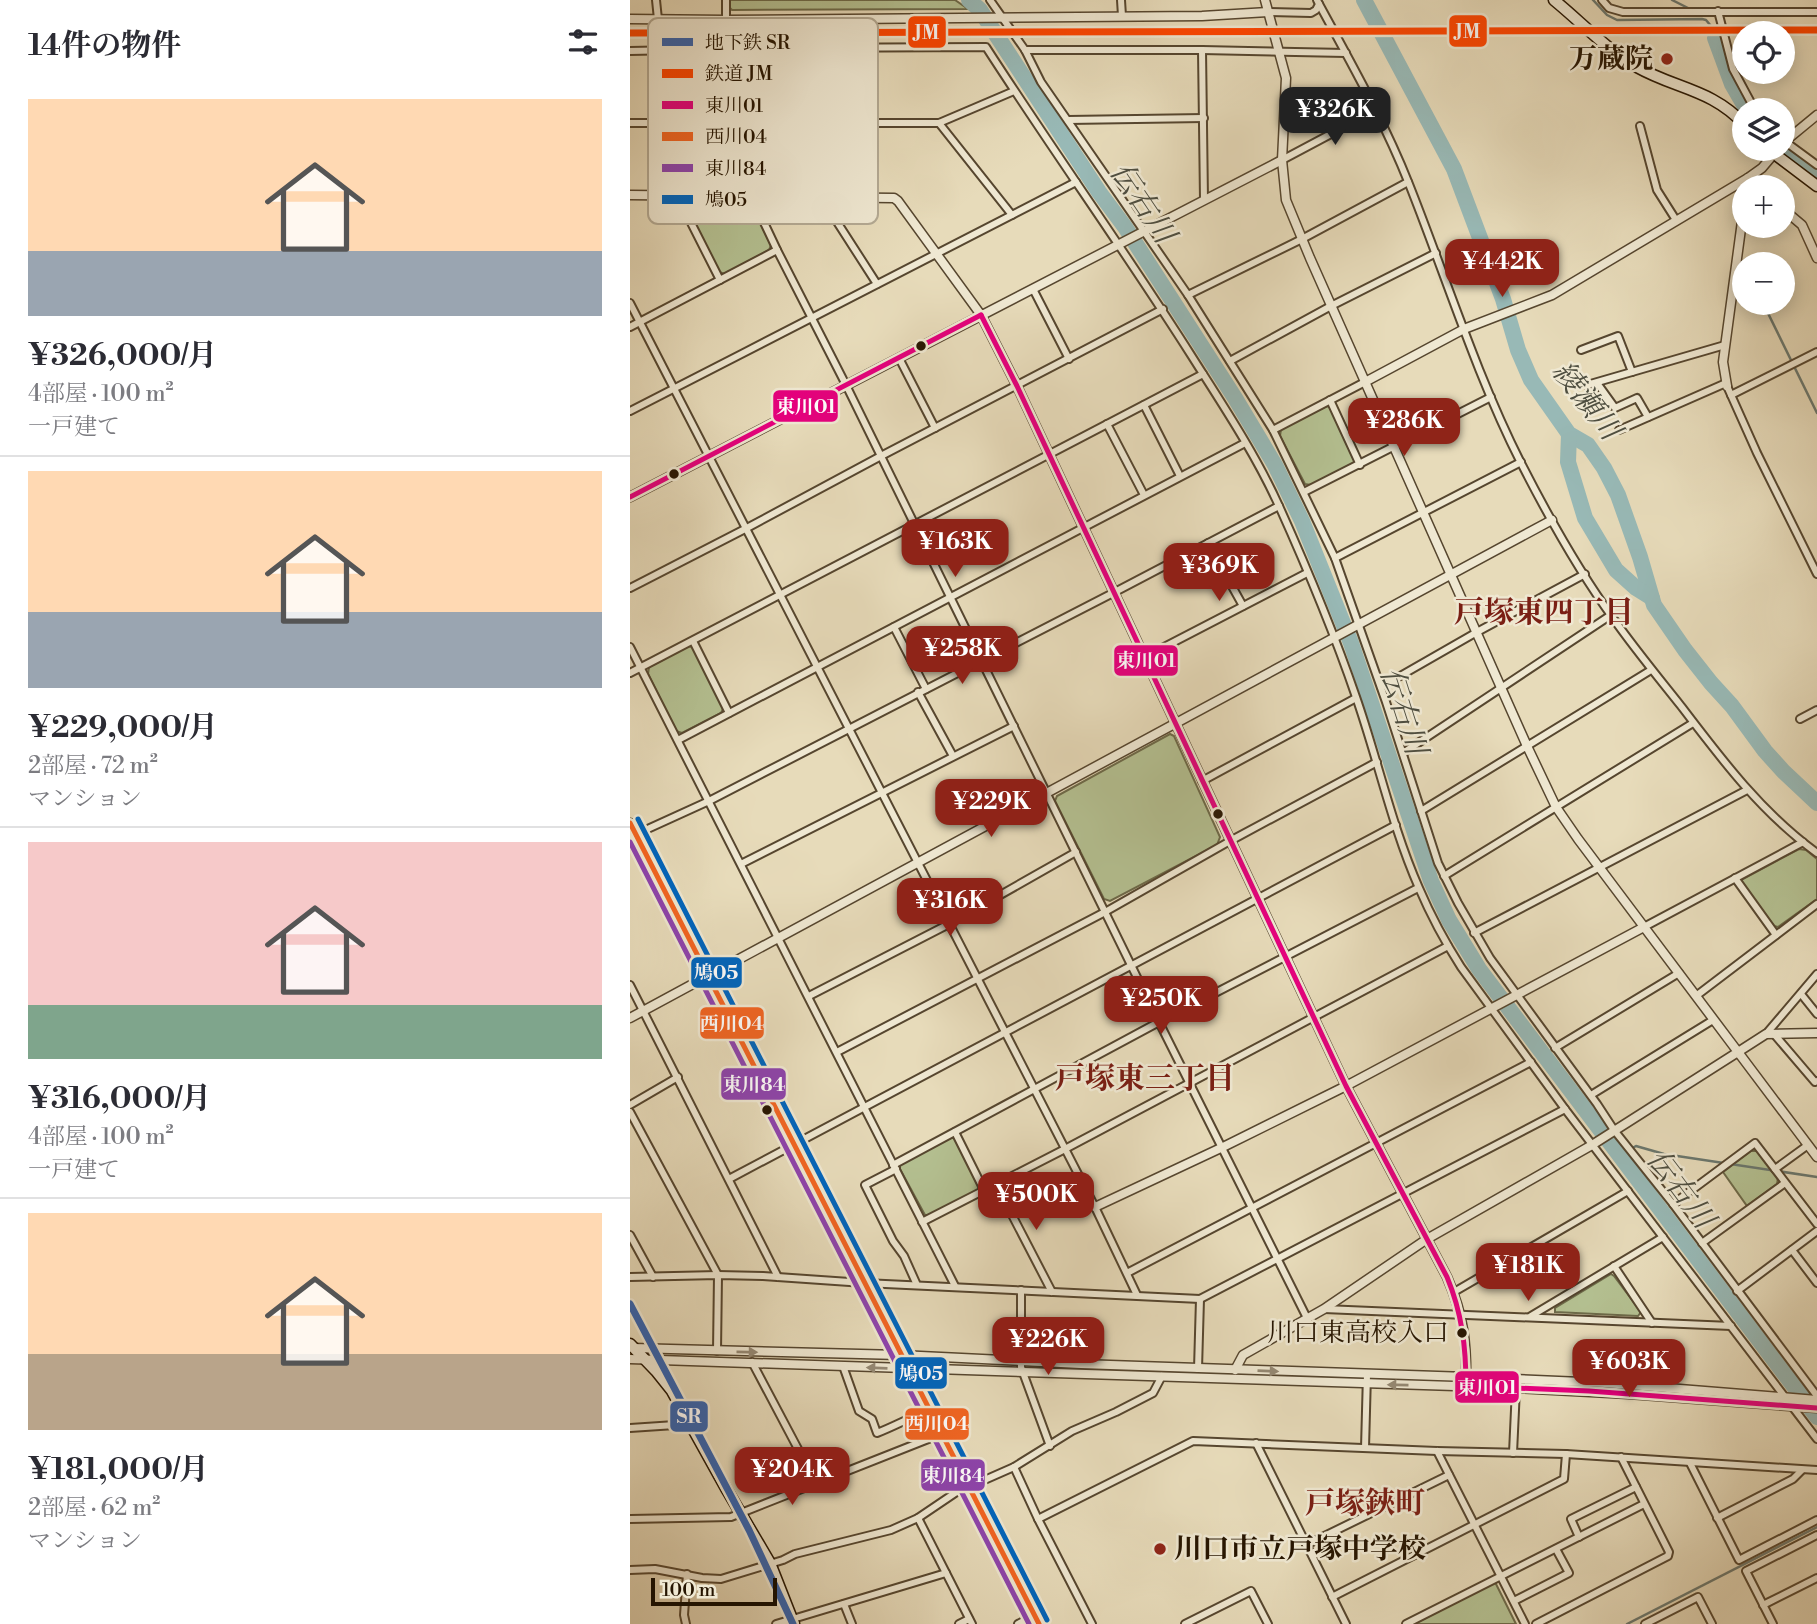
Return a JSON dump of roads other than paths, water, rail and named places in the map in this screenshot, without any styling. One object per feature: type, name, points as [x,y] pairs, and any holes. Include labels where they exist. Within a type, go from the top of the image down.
[{"type":"main road","points":[[1559,1],[1625,60],[1658,77],[1701,93],[1732,114]]},
{"type":"main road","points":[[1786,161],[1817,186]]},
{"type":"main road","points":[[631,1347],[672,1391],[770,1563],[793,1621]]},
{"type":"street","points":[[656,0],[658,18]]},
{"type":"street","points":[[726,0],[726,18]]},
{"type":"street","points":[[990,0],[998,17],[1025,50],[1041,82],[1188,295],[1273,430],[1335,558],[1356,626],[1381,687],[1444,876],[1474,933],[1514,997],[1673,1204],[1817,1401]]},
{"type":"street","points":[[1121,0],[1122,16]]},
{"type":"street","points":[[1265,0],[1286,78],[1282,160],[1286,200],[1301,239],[1556,807],[1817,1157]]},
{"type":"street","points":[[1602,0],[1609,9],[1623,12],[1817,12]]},
{"type":"street","points":[[878,19],[1311,13],[1316,10],[1318,2]]},
{"type":"street","points":[[1318,2],[1376,110],[1469,328],[1491,397],[1552,520],[1611,615],[1693,723],[1747,790],[1775,819],[1817,853]]},
{"type":"street","points":[[1718,11],[1733,69],[1749,98]]},
{"type":"street","points":[[630,19],[648,22]]},
{"type":"street","points":[[878,48],[986,47],[1076,182],[1122,243],[1245,443],[1279,506],[1337,636],[1418,887],[1448,946],[1565,1109],[1731,1326],[1793,1402],[1817,1439]]},
{"type":"street","points":[[630,51],[648,49]]},
{"type":"street","points":[[1025,50],[1346,53]]},
{"type":"street","points":[[1202,50],[1205,200]]},
{"type":"street","points":[[878,124],[939,123],[1014,91]]},
{"type":"street","points":[[630,497],[1376,110]]},
{"type":"street","points":[[1795,132],[1817,115]]},
{"type":"street","points":[[1068,120],[1204,118]]},
{"type":"street","points":[[630,123],[648,123]]},
{"type":"street","points":[[939,123],[1012,215]]},
{"type":"street","points":[[1640,126],[1657,190],[1676,220]]},
{"type":"street","points":[[1795,149],[1817,166]]},
{"type":"street","points":[[1755,175],[1766,161]]},
{"type":"street","points":[[630,411],[1076,182]]},
{"type":"street","points":[[1188,295],[1408,182]]},
{"type":"street","points":[[1273,430],[1469,328],[1542,299],[1676,220],[1732,191]]},
{"type":"street","points":[[630,195],[648,195]]},
{"type":"street","points":[[878,198],[894,198],[898,201],[938,254],[981,315],[1017,386],[1313,1018],[1454,1292],[1466,1344],[1466,1382]]},
{"type":"street","points":[[1795,219],[1802,225],[1817,258]]},
{"type":"street","points":[[692,224],[720,280]]},
{"type":"street","points":[[765,224],[1307,1318]]},
{"type":"street","points":[[838,224],[877,284]]},
{"type":"street","points":[[1740,238],[1723,362],[1728,388],[1817,574]]},
{"type":"street","points":[[630,327],[777,250]]},
{"type":"street","points":[[1230,361],[1436,253]]},
{"type":"street","points":[[1033,289],[1069,359]]},
{"type":"street","points":[[630,303],[1138,1295]]},
{"type":"street","points":[[630,588],[1163,310]]},
{"type":"street","points":[[1581,350],[1618,336],[1632,372]]},
{"type":"street","points":[[1587,385],[1725,345]]},
{"type":"street","points":[[1619,430],[1817,352]]},
{"type":"street","points":[[899,358],[935,428]]},
{"type":"street","points":[[630,673],[1203,374]]},
{"type":"street","points":[[1597,383],[1615,408],[1637,398],[1648,417]]},
{"type":"street","points":[[1304,492],[1491,397]]},
{"type":"street","points":[[1330,400],[1360,465]]},
{"type":"street","points":[[1144,405],[1180,476]]},
{"type":"street","points":[[1107,424],[1144,495]]},
{"type":"street","points":[[678,740],[1245,443]]},
{"type":"street","points":[[1335,558],[1521,462]]},
{"type":"street","points":[[633,835],[709,801],[1279,506]]},
{"type":"street","points":[[630,1018],[1552,520]]},
{"type":"street","points":[[1208,543],[1243,606]]},
{"type":"street","points":[[1143,658],[1307,573]]},
{"type":"street","points":[[1381,687],[1585,574]]},
{"type":"street","points":[[1404,753],[1611,615]]},
{"type":"street","points":[[894,627],[953,756]]},
{"type":"street","points":[[693,641],[729,713]]},
{"type":"street","points":[[630,647],[955,1286]]},
{"type":"street","points":[[1421,811],[1651,670]]},
{"type":"street","points":[[1202,781],[1356,698]]},
{"type":"street","points":[[1800,719],[1817,710]]},
{"type":"street","points":[[1444,876],[1693,723]]},
{"type":"street","points":[[741,864],[1014,726]]},
{"type":"street","points":[[837,1052],[1105,912],[1377,762]]},
{"type":"street","points":[[1474,933],[1747,790]]},
{"type":"street","points":[[630,823],[633,835],[708,976],[1039,1624]]},
{"type":"street","points":[[729,1179],[1396,825]]},
{"type":"street","points":[[1095,1207],[1346,1086],[1803,842]]},
{"type":"street","points":[[809,996],[949,924],[1076,852]]},
{"type":"street","points":[[1735,878],[1776,935]]},
{"type":"street","points":[[917,1285],[865,1185],[955,1132],[1159,1022],[1418,887]]},
{"type":"street","points":[[1696,996],[1817,904]]},
{"type":"street","points":[[922,1222],[1190,1084],[1448,946]]},
{"type":"street","points":[[1555,1048],[1679,973]]},
{"type":"street","points":[[1235,1370],[1243,1356],[1324,1309],[1427,1239],[1592,1145],[1770,1034],[1817,974]]},
{"type":"street","points":[[630,985],[778,1277]]},
{"type":"street","points":[[1801,993],[1817,1014]]},
{"type":"street","points":[[1591,1095],[1713,1020]]},
{"type":"street","points":[[1770,1034],[1817,1033]]},
{"type":"street","points":[[1770,1034],[1816,1082]]},
{"type":"street","points":[[1127,1273],[1531,1062]]},
{"type":"street","points":[[630,1105],[678,1077]]},
{"type":"street","points":[[630,1277],[778,1277],[1200,1299],[1565,1109]]},
{"type":"street","points":[[630,1112],[718,1275],[717,1351]]},
{"type":"street","points":[[955,1132],[984,1190]]},
{"type":"street","points":[[1673,1204],[1755,1143],[1817,1224]]},
{"type":"street","points":[[1775,1169],[1808,1145]]},
{"type":"street","points":[[1702,1243],[1785,1183]]},
{"type":"street","points":[[996,1184],[1052,1292]]},
{"type":"street","points":[[1454,1292],[1628,1191]]},
{"type":"street","points":[[1737,1291],[1817,1231]]},
{"type":"street","points":[[630,1235],[653,1276]]},
{"type":"street","points":[[1529,1317],[1663,1237]]},
{"type":"street","points":[[1792,1250],[1817,1283]]},
{"type":"street","points":[[1614,1266],[1653,1323]]},
{"type":"street","points":[[1021,1290],[1020,1361],[1050,1446]]},
{"type":"street","points":[[1198,1373],[1200,1299]]},
{"type":"street","points":[[1324,1309],[1731,1326]]},
{"type":"street","points":[[631,1347],[1020,1361],[1367,1384],[1605,1383],[1793,1402],[1817,1401]]},
{"type":"street","points":[[630,1359],[1162,1376],[1235,1370],[1367,1374],[1516,1388],[1817,1401]]},
{"type":"street","points":[[752,1362],[816,1483]]},
{"type":"street","points":[[843,1366],[859,1411],[872,1419],[877,1433],[929,1410]]},
{"type":"street","points":[[1365,1448],[1367,1374]]},
{"type":"street","points":[[630,1570],[655,1569],[721,1579],[783,1560],[794,1554],[891,1530],[918,1518],[955,1493],[1014,1467],[1081,1426],[1153,1393],[1162,1376]]},
{"type":"street","points":[[1514,1453],[1516,1388]]},
{"type":"street","points":[[630,1428],[690,1424]]},
{"type":"street","points":[[630,1519],[731,1517],[941,1434]]},
{"type":"street","points":[[1038,1518],[1193,1441],[1566,1454],[1817,1470]]},
{"type":"street","points":[[1256,1443],[1346,1624]]},
{"type":"street","points":[[1437,1451],[1525,1624]]},
{"type":"street","points":[[1332,1597],[1564,1479],[1566,1454]]},
{"type":"street","points":[[1536,1624],[1668,1556],[1669,1552],[1621,1457]]},
{"type":"street","points":[[1690,1463],[1738,1560],[1817,1520]]},
{"type":"street","points":[[1014,1467],[1092,1624]]},
{"type":"street","points":[[1717,1518],[1793,1479],[1802,1469]]},
{"type":"street","points":[[1306,1545],[1449,1475]]},
{"type":"street","points":[[1578,1537],[1571,1520],[1636,1487]]},
{"type":"street","points":[[1406,1624],[1644,1504]]},
{"type":"street","points":[[918,1518],[971,1621],[959,1624]]},
{"type":"street","points":[[1773,1624],[1746,1571],[1817,1535]]},
{"type":"street","points":[[1514,1601],[1569,1573],[1556,1549]]},
{"type":"street","points":[[776,1624],[946,1573]]},
{"type":"street","points":[[686,1624],[684,1615],[687,1574]]},
{"type":"street","points":[[1763,1605],[1817,1578]]},
{"type":"street","points":[[1185,1624],[1251,1591],[1268,1624]]},
{"type":"street","points":[[1645,1624],[1698,1597],[1712,1624]]},
{"type":"street","points":[[844,1604],[852,1624]]},
{"type":"street","points":[[1018,1624],[1035,1615]]},
{"type":"waterway","name":"伝右川","points":[[969,0],[980,10],[1099,192],[1125,227],[1275,465],[1302,521],[1351,643],[1431,881],[1449,920],[1479,969],[1817,1417]]},
{"type":"waterway","name":"綾瀬川","points":[[1364,0],[1454,169],[1531,380],[1569,434],[1588,445],[1618,495],[1654,605],[1685,650],[1765,751],[1817,803]]},
{"type":"waterway","points":[[1593,0],[1607,15],[1617,20],[1702,19],[1711,26]]},
{"type":"waterway","points":[[1672,0],[1688,8]]},
{"type":"waterway","points":[[1715,38],[1740,98]]},
{"type":"waterway","points":[[1795,158],[1817,174]]},
{"type":"waterway","points":[[1769,315],[1817,413]]},
{"type":"waterway","points":[[1569,434],[1568,462],[1585,518],[1616,570],[1652,598]]},
{"type":"waterway","points":[[1620,1155],[1636,1146],[1664,1154],[1817,1177]]},
{"type":"waterway","points":[[1627,1624],[1817,1527]]},
{"type":"metro line","name":"SR","points":[[630,1304],[749,1530],[793,1624]]},
{"type":"rail line","name":"JM","points":[[878,32],[1817,30]]},
{"type":"rail line","name":"JM","points":[[630,33],[648,33]]},
{"type":"place","name":"万蔵院","points":[[1667,59]]},
{"type":"place","name":"川口東高校入口","points":[[1462,1333]]},
{"type":"place","name":"川口市立戸塚中学校","points":[[1160,1549]]},
{"type":"district","name":"戸塚東四丁目","points":[[1544,613]]},
{"type":"district","name":"戸塚東三丁目","points":[[1145,1079]]},
{"type":"district","name":"戸塚鋏町","points":[[1365,1504]]}]
